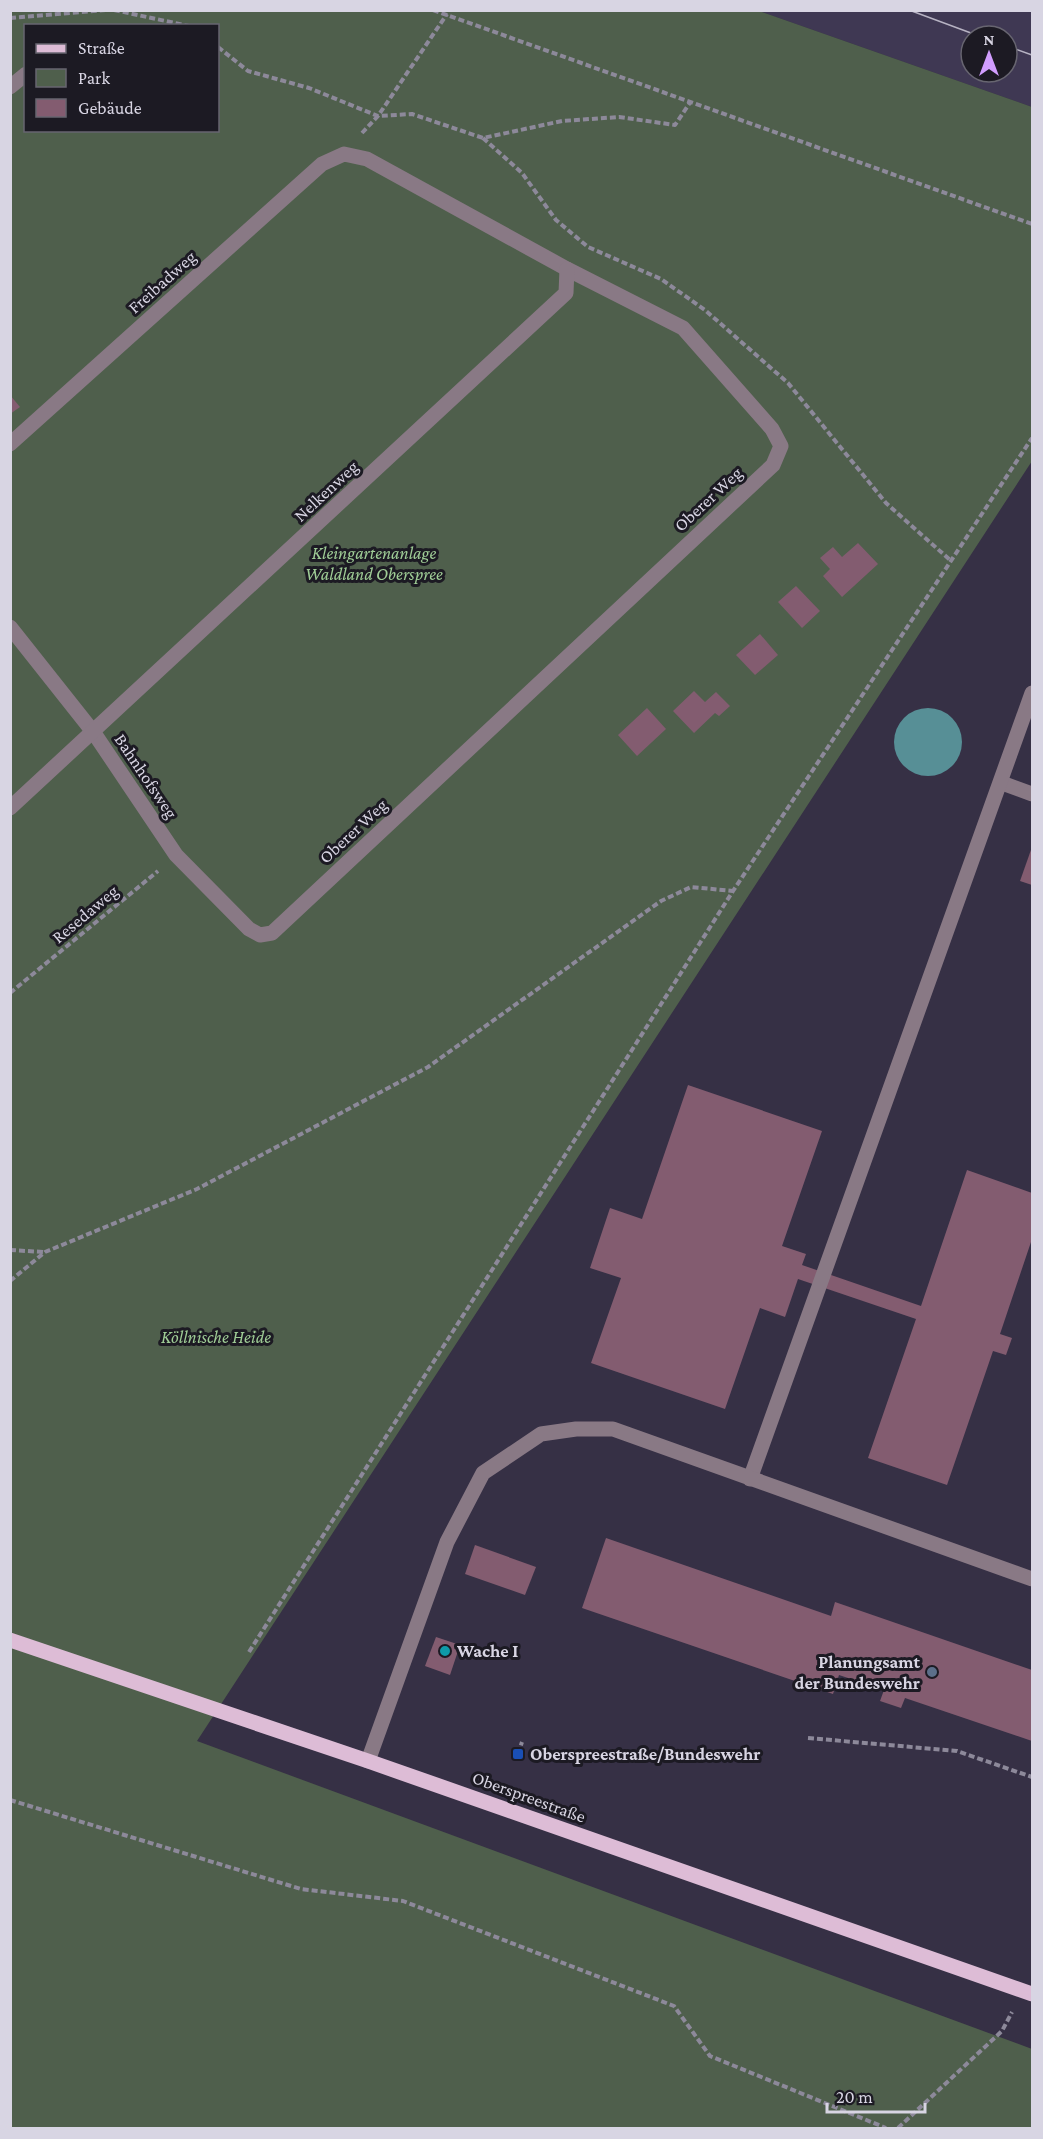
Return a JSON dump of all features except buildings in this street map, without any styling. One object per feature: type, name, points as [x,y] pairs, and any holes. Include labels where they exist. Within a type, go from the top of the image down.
[{"type":"main road","name":"Oberspreestraße","points":[[10,1640],[368,1761],[1027,1992]]},
{"type":"lane","points":[[10,87],[24,76]]},
{"type":"lane","name":"Oberer Weg","points":[[260,935],[272,933],[773,465],[781,446],[772,429],[683,328],[567,269],[367,159],[344,154]]},
{"type":"lane","name":"Freibadweg","points":[[10,444],[322,164],[344,154]]},
{"type":"lane","name":"Nelkenweg","points":[[10,808],[94,733],[566,293],[567,269]]},
{"type":"lane","name":"Bahnhofsweg","points":[[10,627],[94,733],[177,855],[249,929],[260,935]]},
{"type":"lane","points":[[750,1479],[1002,783],[1032,693]]},
{"type":"lane","points":[[1002,783],[1032,794]]},
{"type":"lane","points":[[368,1761],[447,1542],[483,1473],[541,1434],[576,1429],[613,1429],[1032,1579]]},
{"type":"path","points":[[10,18],[107,10]]},
{"type":"path","points":[[114,10],[180,24]]},
{"type":"path","points":[[433,10],[1032,224]]},
{"type":"path","points":[[378,116],[447,14]]},
{"type":"path","points":[[219,48],[248,71],[309,88],[378,116],[412,114],[483,138],[562,122],[619,117],[675,125],[691,101]]},
{"type":"path","points":[[249,1652],[732,891],[1032,438]]},
{"type":"path","name":"Resedaweg","points":[[10,993],[177,855]]},
{"type":"path","points":[[10,1281],[45,1252],[197,1189],[428,1067],[661,901],[691,887],[732,891]]},
{"type":"path","points":[[10,1250],[45,1252]]},
{"type":"path","points":[[808,1738],[957,1751],[1032,1777]]},
{"type":"path","points":[[518,1754],[522,1742]]},
{"type":"path","points":[[10,1800],[301,1889],[403,1901],[674,2006],[710,2056],[886,2128]]},
{"type":"path","points":[[898,2128],[1002,2031],[1027,1992]]},
{"type":"shaded area","points":[[759,11],[1032,11],[1032,107],[967,84],[1019,84],[1019,24],[959,24],[959,81]]},
{"type":"shaded area","points":[[921,708],[935,708],[947,713],[957,723],[962,742],[957,761],[947,771],[935,776],[921,776],[909,771],[899,761],[894,749],[894,735],[899,723],[909,713]]},
{"type":"green space","points":[[11,11],[759,11],[959,81],[959,84],[967,84],[1032,107],[1032,461],[197,1741],[1032,2049],[1032,2128],[11,2128]]},
{"type":"tram line","points":[[909,10],[959,29]]},
{"type":"tram line","points":[[1019,50],[1032,55]]},
{"type":"place","name":"Wache I","points":[[445,1651]]},
{"type":"place","name":"Planungsamt der Bundeswehr","points":[[932,1672]]},
{"type":"place","name":"Oberspreestraße/Bundeswehr","points":[[518,1754]]},
{"type":"park label","name":"Kleingartenanlage Waldland Oberspree","points":[[374,563]]},
{"type":"park label","name":"Köllnische Heide","points":[[216,1337]]}]
